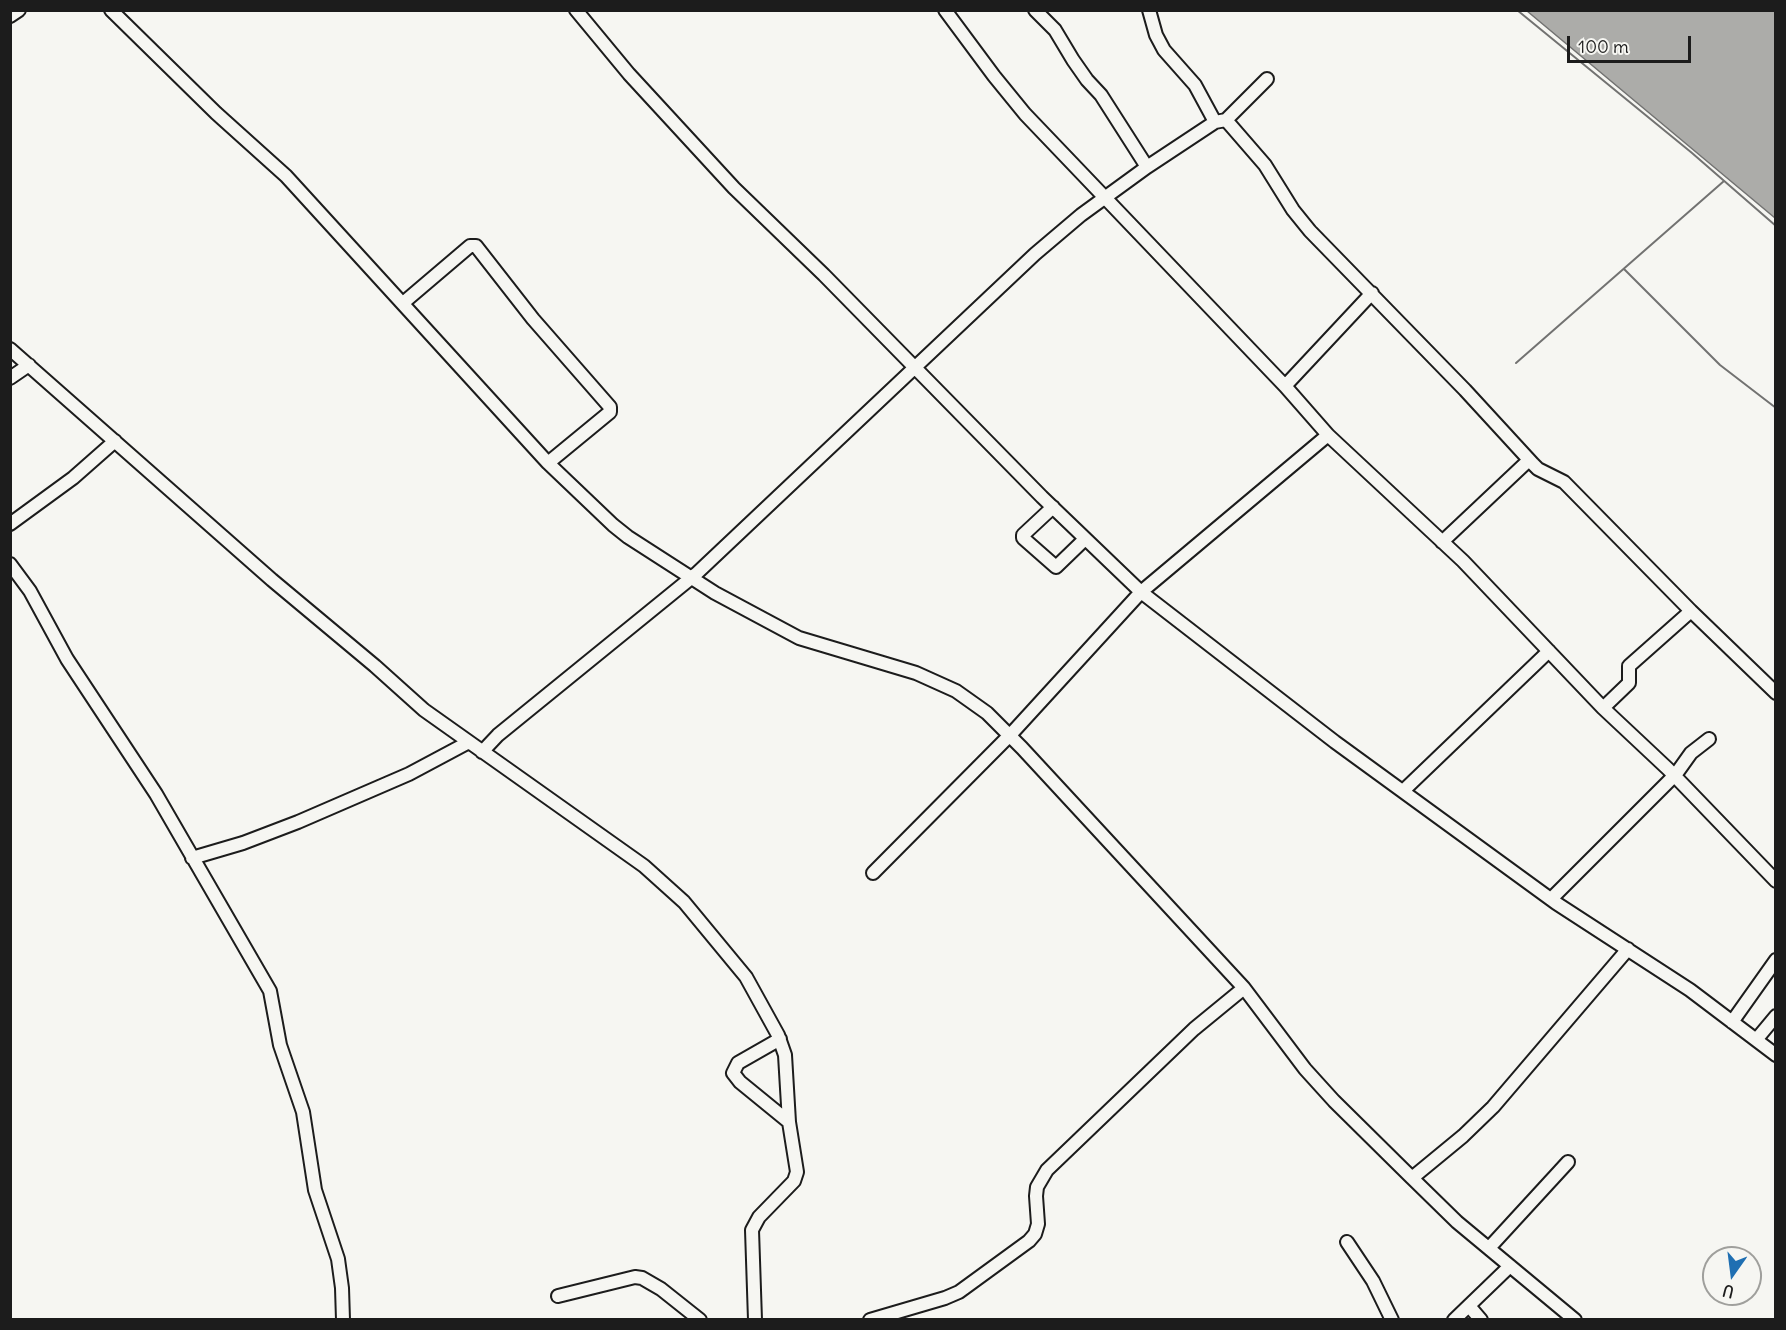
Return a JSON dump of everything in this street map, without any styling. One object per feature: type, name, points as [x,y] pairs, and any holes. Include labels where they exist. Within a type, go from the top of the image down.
[{"type":"street","points":[[10,16],[19,10]]},
{"type":"street","points":[[111,10],[208,106],[286,176],[548,463],[595,510],[620,531],[736,606],[799,638],[889,664],[939,682],[987,713],[1010,734],[1244,988],[1305,1069],[1334,1101],[1457,1222],[1575,1320]]},
{"type":"street","points":[[576,10],[629,74],[760,215],[824,275],[1053,507],[1142,591],[1326,735],[1551,899],[1690,990],[1776,1055]]},
{"type":"street","points":[[945,10],[1026,114],[1285,386],[1328,435],[1463,561],[1603,708],[1674,776],[1776,880]]},
{"type":"street","points":[[1035,10],[1055,30],[1087,80],[1101,95],[1147,167]]},
{"type":"street","points":[[1149,10],[1156,34],[1164,50],[1195,85],[1221,121],[1246,141],[1269,170],[1306,226],[1538,469],[1564,482],[1691,611],[1776,693]]},
{"type":"street","points":[[482,752],[498,735],[692,578],[1035,254],[1104,198],[1147,167],[1221,121],[1268,80]]},
{"type":"street","points":[[403,303],[470,246],[476,246],[533,319],[610,407],[610,412],[548,463]]},
{"type":"street","points":[[1285,386],[1372,293]]},
{"type":"street","points":[[10,349],[263,572],[424,710],[637,861],[668,887],[700,920],[746,977],[780,1039],[787,1065],[789,1122],[797,1173],[796,1179],[759,1217],[752,1230],[755,1320]]},
{"type":"street","points":[[10,378],[28,365]]},
{"type":"street","points":[[873,873],[1010,734],[1142,591],[1328,435]]},
{"type":"street","points":[[10,524],[73,478],[116,441]]},
{"type":"street","points":[[1442,542],[1530,460]]},
{"type":"street","points":[[1053,507],[1023,535],[1024,539],[1057,567],[1085,538]]},
{"type":"street","points":[[10,564],[30,591],[72,667],[156,794],[244,943],[272,997],[280,1045],[306,1124],[315,1190],[338,1259],[343,1320]]},
{"type":"street","points":[[1603,708],[1629,683],[1629,666],[1691,611]]},
{"type":"street","points":[[1403,791],[1549,651]]},
{"type":"street","points":[[1551,899],[1674,776],[1691,753],[1709,739]]},
{"type":"street","points":[[192,858],[243,843],[298,822],[410,774],[469,742]]},
{"type":"street","points":[[1412,1178],[1463,1136],[1493,1107],[1628,949]]},
{"type":"street","points":[[1732,1022],[1776,960]]},
{"type":"street","points":[[870,1320],[959,1292],[1016,1252],[1035,1234],[1038,1224],[1037,1187],[1047,1170],[1194,1029],[1244,988]]},
{"type":"street","points":[[1756,1040],[1776,1016]]},
{"type":"street","points":[[780,1039],[738,1063],[733,1073],[740,1082],[789,1122]]},
{"type":"street","points":[[1489,1248],[1568,1162]]},
{"type":"street","points":[[1347,1242],[1373,1281],[1392,1320]]},
{"type":"street","points":[[1454,1320],[1510,1266]]},
{"type":"street","points":[[558,1296],[635,1276],[661,1289],[700,1320]]},
{"type":"street","points":[[1469,1306],[1481,1320]]},
{"type":"shaded area","points":[[1527,11],[1775,11],[1775,218]]},
{"type":"waterway","points":[[1517,10],[1692,153],[1776,226]]},
{"type":"waterway","points":[[1516,363],[1724,181]]},
{"type":"waterway","points":[[1624,269],[1720,365],[1776,408]]}]
